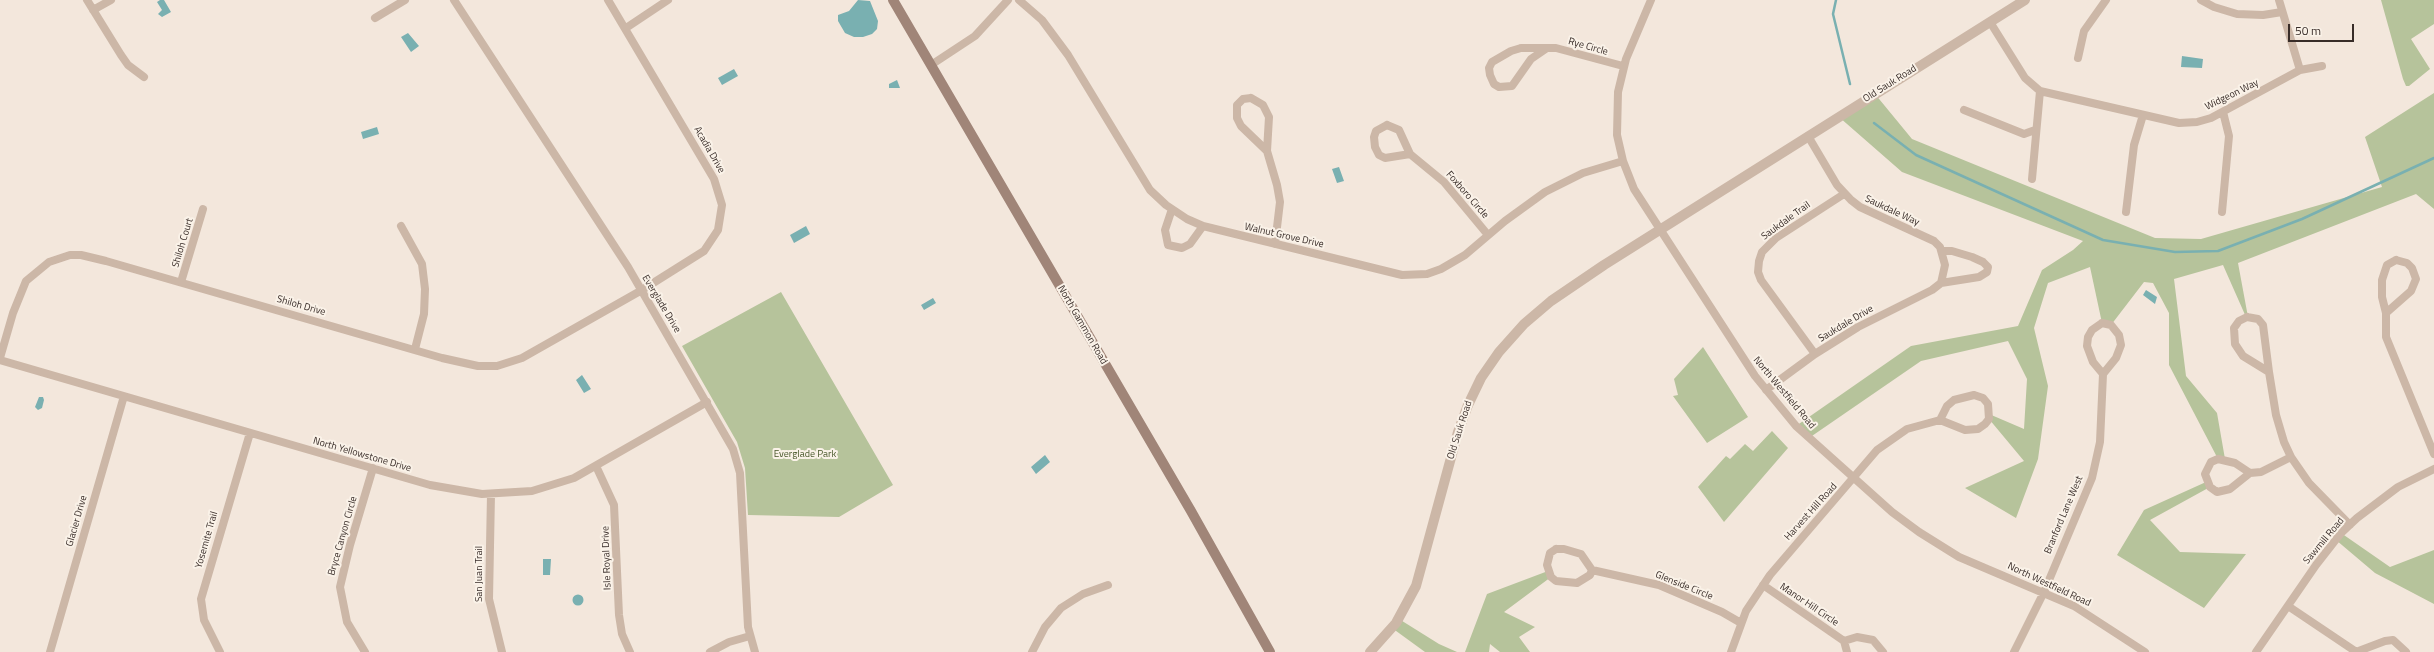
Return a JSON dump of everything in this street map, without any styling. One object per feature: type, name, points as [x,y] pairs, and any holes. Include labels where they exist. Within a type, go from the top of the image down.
[{"type":"main road","name":"North Gammon Road","points":[[892,0],[1191,511],[1270,652]]},
{"type":"street","points":[[87,0],[128,65],[144,77]]},
{"type":"street","points":[[93,10],[111,0]]},
{"type":"street","points":[[375,18],[405,0]]},
{"type":"street","name":"Everglade Drive","points":[[454,0],[642,290],[733,449],[740,473],[746,601],[750,636],[755,652]]},
{"type":"street","name":"Acadia Drive","points":[[608,0],[626,28],[714,179],[722,205],[718,230],[704,251],[642,290]]},
{"type":"street","points":[[626,28],[668,0]]},
{"type":"street","points":[[931,65],[975,36],[1008,0]]},
{"type":"street","name":"Walnut Grove Drive","points":[[1019,0],[1053,34],[1150,190],[1172,209],[1203,226],[1402,275],[1413,276],[1427,274],[1452,263],[1545,192],[1583,173],[1623,161]]},
{"type":"street","name":"North Westfield Road","points":[[1651,0],[1624,66],[1616,112],[1617,135],[1623,161],[1634,189],[1745,363],[1796,426],[1892,512],[1941,548],[2044,592],[2096,619],[2144,652]]},
{"type":"street","name":"Old Sauk Road","points":[[1370,652],[1396,623],[1416,586],[1458,432],[1468,405],[1490,364],[1515,333],[1551,301],[1660,229],[1669,218],[1756,169],[2025,0]]},
{"type":"street","points":[[2078,58],[2084,30],[2106,0]]},
{"type":"street","points":[[2201,0],[2214,7],[2237,14],[2263,15],[2282,12]]},
{"type":"street","points":[[2279,0],[2300,70]]},
{"type":"street","name":"Widgeon Way","points":[[1990,22],[2025,78],[2040,91],[2179,123],[2198,122],[2223,112],[2300,70],[2322,66]]},
{"type":"street","name":"Rye Circle","points":[[1547,48],[1531,59],[1512,86],[1505,88],[1494,84],[1489,68],[1496,59],[1521,48],[1547,48],[1556,48],[1624,66]]},
{"type":"street","points":[[2032,179],[2035,130],[2040,91]]},
{"type":"street","points":[[1267,151],[1258,145],[1239,122],[1237,104],[1243,99],[1256,100],[1266,110],[1269,116],[1267,151],[1277,185],[1280,202],[1275,244]]},
{"type":"street","points":[[1964,110],[2024,134],[2035,130]]},
{"type":"street","points":[[2222,212],[2229,136],[2223,112]]},
{"type":"street","points":[[2126,212],[2134,145],[2143,115]]},
{"type":"street","name":"Foxboro Circle","points":[[1410,154],[1385,158],[1379,154],[1374,147],[1374,137],[1376,131],[1387,125],[1394,126],[1403,136],[1410,154],[1444,182],[1488,235]]},
{"type":"street","name":"Saukdale Way","points":[[1808,136],[1844,194],[1860,207],[1934,241],[1942,251]]},
{"type":"street","name":"Saukdale Trail","points":[[1815,354],[1762,280],[1758,272],[1759,261],[1762,252],[1776,238],[1844,194]]},
{"type":"street","name":"Shiloh Court","points":[[181,282],[203,209]]},
{"type":"street","points":[[1172,209],[1164,230],[1168,245],[1182,248],[1190,244],[1203,226]]},
{"type":"street","points":[[401,226],[422,264],[425,289],[424,314],[415,349]]},
{"type":"street","points":[[1942,251],[1952,251],[1972,257],[1983,262],[1988,268],[1987,272],[1979,277],[1941,283],[1945,265],[1942,251]]},
{"type":"street","name":"Shiloh Drive","points":[[0,359],[21,288],[39,268],[60,257],[80,255],[181,282],[468,364],[507,364],[522,358],[642,290]]},
{"type":"street","points":[[2386,313],[2410,291],[2416,279],[2412,268],[2403,260],[2396,260],[2385,268],[2382,280],[2382,297],[2386,313],[2386,337],[2434,454]]},
{"type":"street","name":"Saukdale Drive","points":[[1766,390],[1815,354],[1876,316],[1926,294],[1941,283]]},
{"type":"street","points":[[2269,372],[2242,356],[2235,344],[2234,328],[2240,320],[2246,317],[2254,317],[2263,325],[2276,416],[2291,457],[2309,483],[2350,525]]},
{"type":"street","points":[[2102,323],[2111,325],[2119,334],[2121,345],[2116,358],[2103,374],[2093,362],[2087,346],[2088,337],[2092,330],[2102,323]]},
{"type":"street","name":"North Yellowstone Drive","points":[[0,359],[250,433],[452,490],[492,494],[548,487],[596,466],[707,402]]},
{"type":"street","name":"Branford Lane West","points":[[2014,652],[2044,592],[2092,478],[2100,442],[2103,374]]},
{"type":"street","points":[[1978,395],[1988,404],[1989,419],[1978,429],[1965,430],[1940,420],[1947,406],[1960,397],[1978,395]]},
{"type":"street","name":"Glacier Drive","points":[[50,652],[124,396]]},
{"type":"street","name":"Harvest Hill Road","points":[[1730,652],[1741,623],[1763,585],[1788,552],[1854,479],[1877,450],[1888,440],[1907,429],[1940,420]]},
{"type":"street","name":"Yosemite Trail","points":[[220,652],[204,620],[201,599],[250,433]]},
{"type":"street","points":[[2250,473],[2235,463],[2218,458],[2211,462],[2205,474],[2210,487],[2223,492],[2250,473],[2261,472],[2291,457]]},
{"type":"street","name":"Isle Royal Drive","points":[[596,466],[614,505],[619,615],[622,634],[630,652]]},
{"type":"street","name":"Bryce Canyon Circle","points":[[365,652],[347,622],[340,592],[341,579],[348,552],[373,468]]},
{"type":"street","name":"Sawmill Road","points":[[2256,652],[2316,565],[2350,525],[2398,487],[2434,469]]},
{"type":"street","name":"San Juan Trail","points":[[492,494],[489,599],[502,652]]},
{"type":"street","points":[[1556,549],[1576,552],[1582,554],[1592,570],[1577,583],[1556,581],[1548,570],[1548,558],[1550,553],[1556,549]]},
{"type":"street","name":"Glenside Circle","points":[[1592,570],[1659,585],[1682,593],[1741,623]]},
{"type":"street","points":[[1032,652],[1044,627],[1061,608],[1083,594],[1108,585]]},
{"type":"street","name":"Manor Hill Circle","points":[[1763,585],[1844,641]]},
{"type":"street","points":[[2288,606],[2356,652],[2385,641],[2393,640],[2406,652]]},
{"type":"street","points":[[710,652],[728,642],[750,636]]},
{"type":"street","points":[[1848,652],[1844,641],[1865,637],[1878,643],[1883,652]]},
{"type":"green space","points":[[2381,0],[2434,0],[2434,24],[2411,39],[2430,69],[2409,86],[2406,86],[2403,79]]},
{"type":"green space","points":[[2434,93],[2434,209],[2416,194],[2238,263],[2248,317],[2246,317],[2223,265],[2174,279],[2186,376],[2217,413],[2225,459],[2218,459],[2169,365],[2169,313],[2153,283],[2144,282],[2111,325],[2102,323],[2090,267],[2048,283],[2034,328],[2048,386],[2038,459],[2016,518],[1965,488],[2024,461],[1989,419],[1989,414],[2024,429],[2027,379],[2008,341],[1921,361],[1809,438],[1796,426],[1911,346],[2018,326],[2042,270],[2073,250],[2083,241],[1902,172],[1839,117],[1875,94],[1912,139],[2155,238],[2201,239],[2382,187],[2365,137]]},
{"type":"green space","name":"Everglade Park","points":[[781,292],[893,485],[839,517],[748,515],[745,468],[737,442],[682,346]]},
{"type":"green space","points":[[1703,347],[1748,417],[1707,443],[1673,396],[1678,395],[1674,379]]},
{"type":"green space","points":[[1772,431],[1788,448],[1724,522],[1698,487],[1726,456],[1730,459],[1745,444],[1753,451]]},
{"type":"green space","points":[[2206,482],[2210,487],[2150,520],[2180,552],[2246,554],[2204,608],[2117,555],[2144,510]]},
{"type":"green space","points":[[2341,533],[2390,567],[2434,550],[2434,604],[2375,573],[2336,540]]},
{"type":"green space","points":[[1548,571],[1551,577],[1504,612],[1535,627],[1519,637],[1530,652],[1500,652],[1490,644],[1489,652],[1465,652],[1487,594]]},
{"type":"green space","points":[[1399,619],[1439,644],[1457,652],[1425,652],[1392,628]]},
{"type":"water","points":[[164,0],[171,12],[162,17],[158,14],[162,10],[157,2]]},
{"type":"water","points":[[858,0],[870,1],[878,21],[877,29],[872,34],[863,37],[854,37],[845,33],[838,21],[838,15],[849,11]]},
{"type":"water","points":[[408,33],[419,46],[411,52],[401,37]]},
{"type":"water","points":[[2182,56],[2203,59],[2202,68],[2181,67]]},
{"type":"water","points":[[734,69],[738,76],[722,85],[718,78]]},
{"type":"water","points":[[897,80],[900,88],[889,88],[889,84]]},
{"type":"water","points":[[377,127],[379,134],[363,139],[361,132]]},
{"type":"water","points":[[1339,167],[1344,181],[1337,183],[1332,169]]},
{"type":"water","points":[[806,226],[810,234],[794,243],[790,235]]},
{"type":"water","points":[[2146,290],[2157,297],[2155,304],[2143,295]]},
{"type":"water","points":[[933,298],[936,303],[924,310],[921,305]]},
{"type":"water","points":[[582,375],[591,389],[584,393],[576,380]]},
{"type":"water","points":[[39,397],[43,397],[44,400],[42,408],[38,410],[35,407]]},
{"type":"water","points":[[1045,455],[1050,462],[1036,474],[1031,467]]},
{"type":"water","points":[[543,559],[551,559],[550,575],[543,575]]},
{"type":"water","points":[[576,595],[580,595],[582,596],[582,604],[576,605],[573,602],[573,598]]},
{"type":"waterway","points":[[1836,0],[1833,14],[1850,84]]},
{"type":"waterway","points":[[1874,123],[1916,155],[2103,240],[2175,252],[2218,251],[2302,219],[2434,158]]}]
